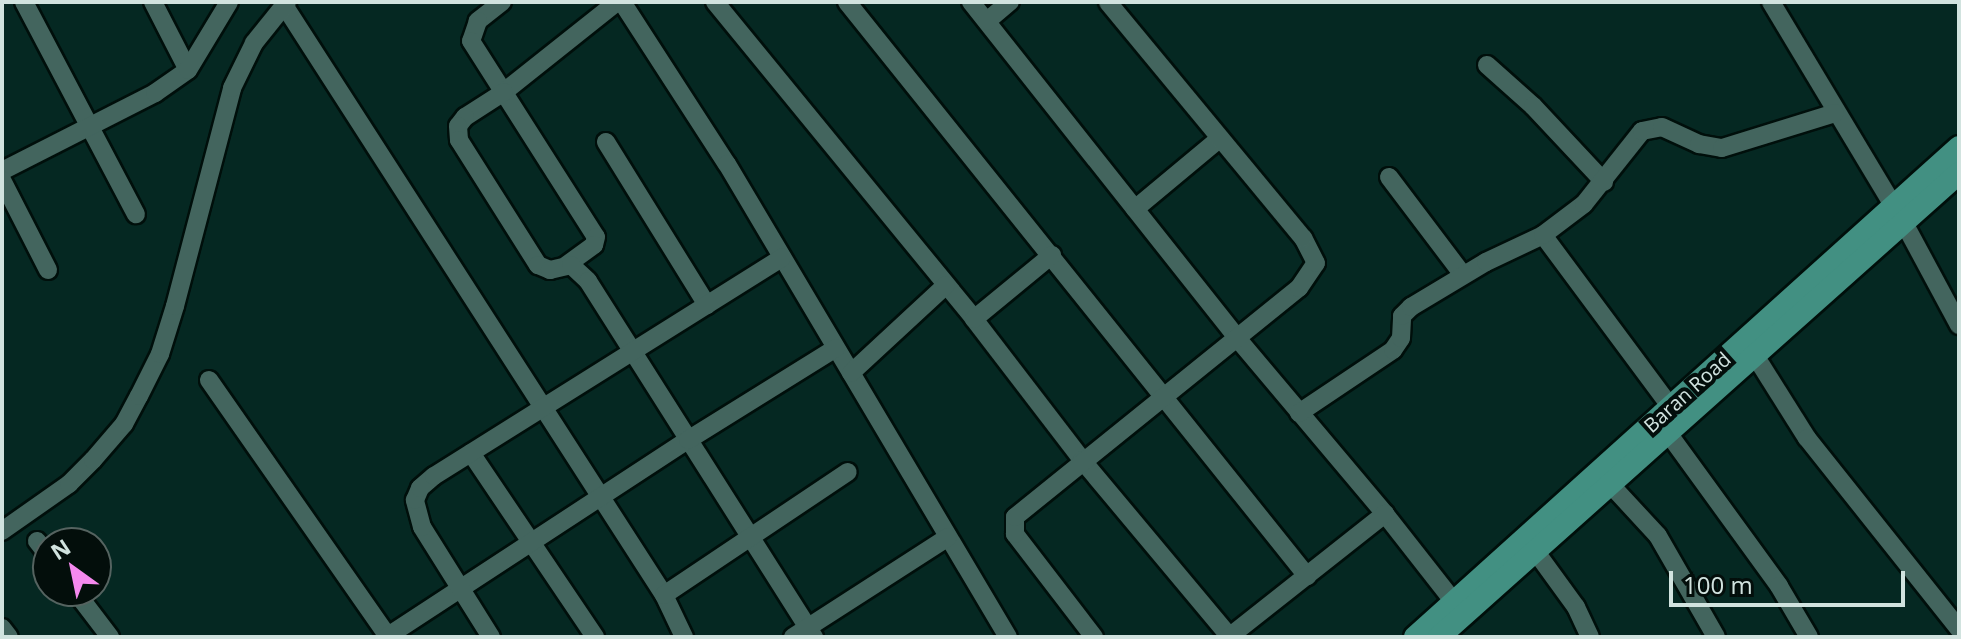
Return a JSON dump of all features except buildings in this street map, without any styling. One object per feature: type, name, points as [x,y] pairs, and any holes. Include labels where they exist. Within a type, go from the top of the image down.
[{"type":"main road","name":"Baran Road","points":[[1439,637],[1754,354],[1899,214],[1959,147]]},
{"type":"main road","name":"Baran Road","points":[[1415,637],[1670,406],[1899,214],[1959,173]]},
{"type":"street","points":[[24,2],[136,214]]},
{"type":"street","points":[[153,2],[188,70]]},
{"type":"street","points":[[2,171],[155,93],[188,70],[229,2]]},
{"type":"street","points":[[502,2],[478,21],[471,41],[504,92],[596,237],[594,245],[566,265],[550,270],[538,265],[459,140],[461,121],[504,92],[620,2],[727,164],[1008,637]]},
{"type":"street","points":[[715,2],[974,319],[1082,460],[1230,637],[1385,514]]},
{"type":"street","points":[[847,2],[1307,576]]},
{"type":"street","points":[[971,2],[1237,338],[1385,514],[1454,602]]},
{"type":"street","points":[[987,21],[1010,2]]},
{"type":"street","points":[[1094,637],[1013,530],[1015,517],[1308,279],[1316,263],[1303,238],[1108,2]]},
{"type":"street","points":[[1771,2],[1835,113],[1899,214],[1959,325]]},
{"type":"street","points":[[2,531],[50,499],[85,468],[124,424],[160,354],[232,88],[254,43],[286,4],[664,595],[684,637]]},
{"type":"street","points":[[1487,65],[1533,106],[1604,182]]},
{"type":"street","points":[[1299,413],[1393,350],[1401,338],[1401,320],[1406,311],[1463,275],[1543,235],[1584,204],[1604,182],[1636,136],[1648,128],[1662,127],[1699,144],[1722,148],[1835,113]]},
{"type":"street","points":[[1135,209],[1219,139]]},
{"type":"street","points":[[606,142],[707,305]]},
{"type":"street","points":[[1389,177],[1463,275]]},
{"type":"street","points":[[2,180],[48,270]]},
{"type":"street","points":[[1543,235],[1670,406]]},
{"type":"street","points":[[974,319],[1052,255]]},
{"type":"street","points":[[491,637],[422,527],[415,500],[427,482],[782,258]]},
{"type":"street","points":[[566,265],[581,272],[751,538],[805,633],[948,537]]},
{"type":"street","points":[[851,373],[946,285]]},
{"type":"street","points":[[209,380],[388,637],[601,496],[836,348]]},
{"type":"street","points":[[1754,354],[1807,438],[1959,629]]},
{"type":"street","points":[[1668,433],[1779,586],[1809,637]]},
{"type":"street","points":[[471,453],[595,637]]},
{"type":"street","points":[[664,595],[848,472]]},
{"type":"street","points":[[1611,485],[1658,536],[1716,637]]},
{"type":"street","points":[[1536,552],[1576,607],[1590,637]]},
{"type":"street","points":[[87,607],[110,637]]},
{"type":"street","points":[[2,628],[9,637]]}]
